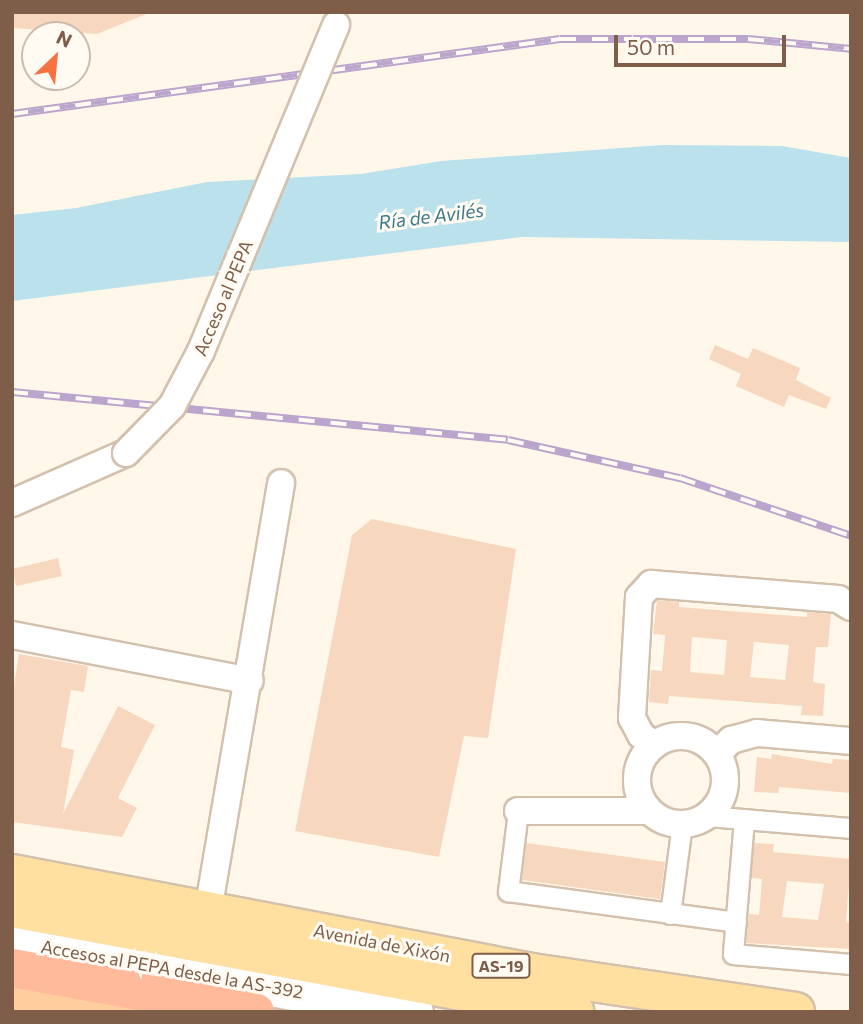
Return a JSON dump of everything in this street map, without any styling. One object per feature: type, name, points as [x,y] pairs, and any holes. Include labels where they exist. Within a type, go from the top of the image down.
[{"type":"highway","points":[[12,968],[256,1012]]},
{"type":"highway","points":[[12,996],[161,1012]]},
{"type":"main road","name":"Avenida de Xixón","points":[[12,874],[532,973],[795,1012]]},
{"type":"main road","name":"Avenida de Xixón","points":[[12,908],[574,1012]]},
{"type":"main road","name":"Accesos al PEPA desde la AS-392","points":[[12,942],[329,1003]]},
{"type":"main road","name":"Accesos al PEPA desde la AS-392","points":[[72,977],[414,1012]]},
{"type":"street","name":"Acceso al PEPA","points":[[12,503],[126,453],[172,406],[201,351],[339,19]]},
{"type":"street","points":[[208,911],[250,681],[281,483]]},
{"type":"street","points":[[654,745],[641,735],[632,718],[639,597],[652,584],[838,599],[851,607]]},
{"type":"street","points":[[12,635],[250,681]]},
{"type":"street","points":[[717,754],[731,740],[757,733],[851,741]]},
{"type":"street","points":[[708,816],[720,802],[725,778],[717,754],[700,740],[676,736],[654,745],[641,760],[636,779],[649,811],[660,819],[682,824],[708,816],[851,828]]},
{"type":"street","points":[[649,811],[518,811],[508,891],[736,922]]},
{"type":"street","points":[[744,819],[733,954],[851,964]]},
{"type":"street","points":[[670,914],[682,824]]},
{"type":"water","name":"Ría de Avilés","points":[[662,145],[782,146],[851,158],[851,242],[521,237],[12,301],[12,215],[76,208],[207,182],[361,174],[441,161]]},
{"type":"building","points":[[12,12],[149,12],[97,34],[91,34],[91,21],[21,21],[21,29],[12,28]]},
{"type":"building","points":[[715,345],[748,359],[753,348],[800,368],[796,380],[831,398],[826,409],[789,395],[784,407],[736,386],[741,374],[709,359]]},
{"type":"building","points":[[372,519],[516,549],[488,738],[464,736],[439,857],[295,831],[352,535]]},
{"type":"building","points":[[58,558],[62,576],[16,586],[12,569]]},
{"type":"building","points":[[657,600],[679,602],[679,607],[807,617],[807,612],[831,614],[828,647],[816,647],[813,682],[825,684],[823,716],[801,715],[802,706],[669,696],[668,704],[649,702],[651,670],[662,671],[665,635],[653,634]],"holes":[[[692,637],[727,640],[724,675],[690,672]],[[754,642],[789,645],[785,680],[750,677]]]},
{"type":"building","points":[[19,654],[88,666],[84,692],[71,690],[61,747],[74,750],[63,814],[118,706],[155,725],[118,798],[137,808],[122,837],[12,822],[12,697]]},
{"type":"building","points":[[772,754],[832,764],[833,759],[851,760],[851,793],[779,787],[778,793],[754,792],[757,757],[771,759]]},
{"type":"building","points":[[526,843],[665,862],[660,899],[522,880]]},
{"type":"building","points":[[754,843],[774,844],[773,852],[851,859],[846,922],[851,923],[851,949],[746,943],[749,914],[759,915],[762,879],[751,878]],"holes":[[[787,881],[824,884],[818,920],[782,917]]]},
{"type":"railway","points":[[12,114],[560,39],[748,39],[851,49]]},
{"type":"railway","points":[[12,392],[508,440],[680,478],[851,536]]}]
